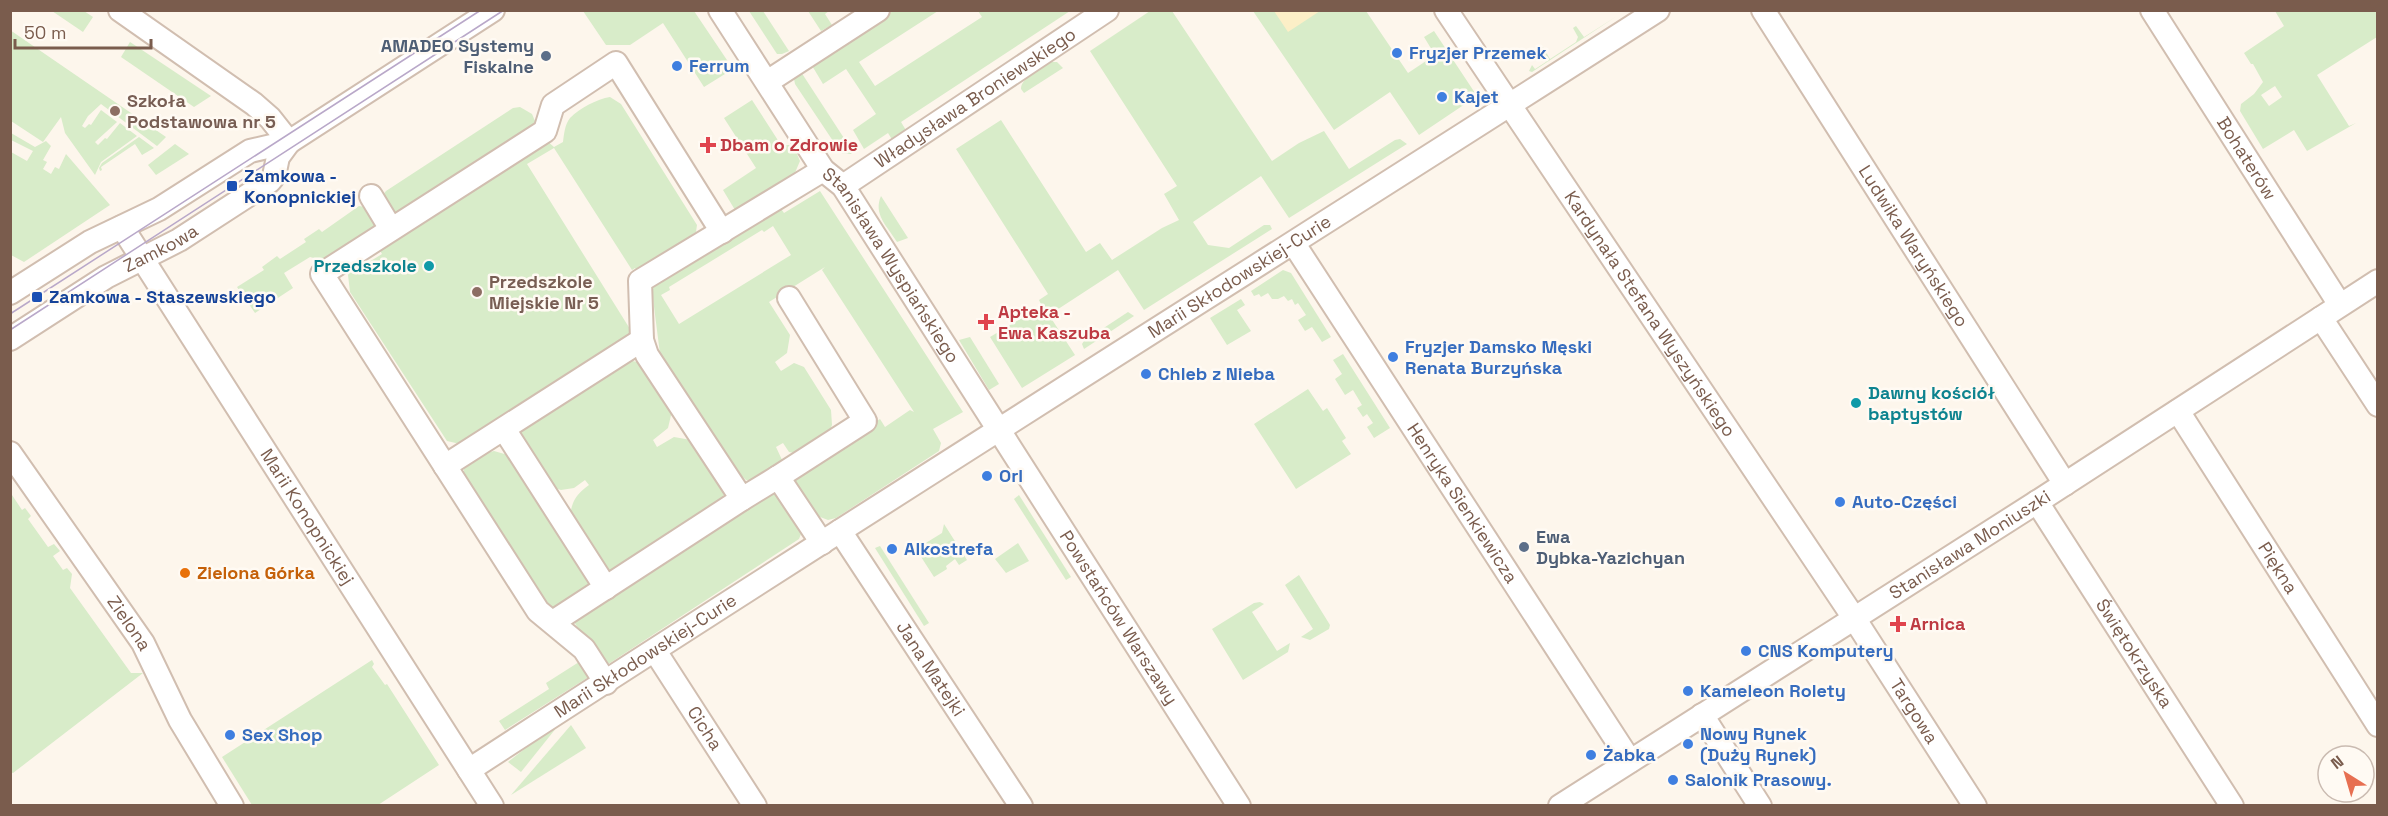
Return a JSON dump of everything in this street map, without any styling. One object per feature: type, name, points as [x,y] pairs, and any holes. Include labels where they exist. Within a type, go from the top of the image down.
[{"type":"street","points":[[120,10],[254,104],[270,118],[289,142]]},
{"type":"street","name":"Zamkowa","points":[[10,293],[90,242],[159,209],[250,151],[289,142],[493,10]]},
{"type":"street","points":[[767,82],[878,10]]},
{"type":"street","name":"Władysława Broniewskiego","points":[[843,186],[1107,10]]},
{"type":"street","name":"Kardynała Stefana Wyszyńskiego","points":[[1446,10],[1854,618]]},
{"type":"street","name":"Marii Skłodowskiej-Curie","points":[[470,770],[998,430],[1511,106],[1658,10]]},
{"type":"street","name":"Ludwika Waryńskiego","points":[[1763,10],[2065,484]]},
{"type":"street","name":"Bohaterów","points":[[2152,10],[2331,311],[2378,405]]},
{"type":"street","name":"Stanisława Wyspiańskiego","points":[[722,11],[823,170],[843,186],[998,430]]},
{"type":"street","points":[[606,683],[584,649],[538,611],[322,274],[545,130],[553,105],[616,63],[722,232]]},
{"type":"street","name":"Zamkowa","points":[[10,339],[106,277],[183,237],[270,181],[274,176],[278,157],[289,142]]},
{"type":"street","points":[[742,500],[647,355],[642,340],[640,281],[823,170]]},
{"type":"street","points":[[371,196],[391,229]]},
{"type":"street","name":"Marii Konopnickiej","points":[[122,227],[492,806]]},
{"type":"street","name":"Henryka Sienkiewicza","points":[[1294,244],[1630,761]]},
{"type":"street","name":"Stanisława Moniuszki","points":[[1560,806],[2037,502],[2378,281]]},
{"type":"street","points":[[553,622],[865,421],[789,298]]},
{"type":"street","points":[[445,466],[642,340]]},
{"type":"street","name":"Piękna","points":[[2178,411],[2378,725]]},
{"type":"street","points":[[504,429],[606,588]]},
{"type":"street","name":"Powstańców Warszawy","points":[[998,430],[1239,806]]},
{"type":"street","name":"Zielona","points":[[10,453],[144,644],[180,720],[232,806]]},
{"type":"street","points":[[778,477],[831,537]]},
{"type":"street","name":"Świętokrzyska","points":[[2037,502],[2232,806]]},
{"type":"street","name":"Jana Matejki","points":[[831,537],[1021,806]]},
{"type":"street","name":"Targowa","points":[[1854,618],[1975,806]]},
{"type":"street","name":"Cicha","points":[[655,651],[755,806]]},
{"type":"street","points":[[1702,715],[1760,806]]},
{"type":"green space","points":[[52,11],[84,11],[93,17],[83,32]]},
{"type":"green space","points":[[583,11],[694,11],[733,69],[704,87],[663,23],[630,45],[606,45]]},
{"type":"green space","points":[[749,11],[763,11],[789,51],[777,54]]},
{"type":"green space","points":[[808,11],[829,11],[825,14],[832,25],[821,31]]},
{"type":"green space","points":[[893,11],[938,11],[859,62],[875,86],[982,17],[978,11],[1070,11],[901,122],[910,137],[896,146],[888,133],[864,149],[853,130],[876,114],[846,69],[823,84],[811,64]]},
{"type":"green space","points":[[1150,11],[1172,11],[1272,161],[1299,143],[1324,131],[1349,169],[1395,140],[1400,139],[1407,144],[1289,218],[1261,176],[1193,222],[1208,245],[1229,248],[1264,225],[1270,225],[1272,229],[1144,310],[1118,270],[1049,315],[1075,355],[1022,388],[990,337],[1042,306],[1039,300],[1048,294],[956,149],[1001,120],[1086,252],[1100,243],[1112,260],[1162,228],[1179,220],[1164,194],[1177,186],[1090,51]]},
{"type":"green space","points":[[1253,11],[1366,11],[1408,73],[1435,55],[1424,37],[1434,31],[1477,96],[1419,135],[1390,92],[1334,130]]},
{"type":"green space","points":[[2275,11],[2377,11],[2377,37],[2317,75],[2349,126],[2356,123],[2307,151],[2294,130],[2263,149],[2240,111],[2241,104],[2254,94],[2263,82],[2244,53],[2284,26]],"holes":[[[2275,86],[2282,97],[2269,106],[2261,95]]]},
{"type":"green space","points":[[1617,16],[1532,72],[1529,71],[1532,65],[1535,69],[1546,62],[1539,50],[1543,47],[1550,59],[1576,42],[1578,37],[1573,28],[1576,26],[1584,37]]},
{"type":"green space","points":[[10,30],[166,137],[157,146],[101,104],[88,116],[82,126],[85,128],[91,125],[101,110],[117,122],[95,142],[98,145],[105,138],[107,139],[120,123],[137,136],[101,162],[95,175],[65,133],[61,117],[43,142],[11,121]]},
{"type":"green space","points":[[130,42],[211,96],[194,107],[121,57]]},
{"type":"green space","points":[[1051,62],[1057,62],[1063,68],[1024,93],[1021,89],[1024,81]]},
{"type":"green space","points":[[801,72],[853,152],[851,154],[841,153],[795,84],[794,79]]},
{"type":"green space","points":[[610,97],[621,104],[697,225],[696,232],[637,271],[635,268],[632,270],[554,148],[527,164],[635,337],[460,444],[447,441],[350,292],[348,275],[354,264],[365,260],[369,262],[382,254],[378,247],[546,140],[554,147],[563,142],[570,118],[589,104]]},
{"type":"green space","points":[[752,100],[781,145],[793,145],[800,161],[794,175],[738,215],[723,190],[756,168],[724,118]]},
{"type":"green space","points":[[520,107],[532,114],[535,121],[534,127],[396,217],[382,196],[386,191],[513,108]]},
{"type":"green space","points":[[11,133],[35,147],[46,141],[51,146],[43,160],[47,162],[43,169],[51,174],[55,167],[59,169],[66,154],[110,205],[24,262],[11,255],[11,152],[27,161],[33,151],[11,140]]},
{"type":"green space","points":[[139,137],[154,148],[142,155],[135,144],[101,167],[100,171],[99,168],[102,163]]},
{"type":"green space","points":[[175,144],[189,154],[156,175],[148,165]]},
{"type":"green space","points":[[820,191],[963,412],[933,429],[941,443],[939,451],[836,518],[828,520],[815,515],[792,480],[797,472],[880,419],[885,427],[910,410],[914,412],[822,270],[825,267],[769,302],[790,335],[787,353],[775,362],[781,371],[794,363],[804,367],[831,410],[832,425],[829,433],[794,453],[789,452],[783,443],[776,447],[783,462],[754,482],[746,480],[730,465],[660,354],[652,291],[655,284],[779,206],[784,213]],"holes":[[[773,226],[791,255],[679,324],[661,295],[670,290],[669,287],[762,230],[764,232]]]},
{"type":"green space","points":[[881,196],[908,238],[897,242],[885,225],[879,209]]},
{"type":"green space","points":[[359,206],[365,207],[375,220],[376,227],[325,261],[310,257],[284,273],[293,288],[255,313],[237,287],[264,270],[262,267],[277,256],[280,259],[306,242],[304,239],[319,229],[322,232]]},
{"type":"green space","points":[[1283,270],[1291,273],[1331,337],[1322,342],[1312,327],[1305,331],[1298,320],[1306,315],[1298,303],[1295,305],[1292,299],[1288,301],[1284,296],[1272,299],[1268,293],[1261,297],[1259,294],[1254,296],[1251,291]]},
{"type":"green space","points":[[1241,299],[1245,305],[1237,310],[1251,331],[1227,345],[1210,318]]},
{"type":"green space","points":[[1128,312],[1134,316],[1084,349],[1082,344],[1084,341]]},
{"type":"green space","points":[[970,337],[999,384],[989,390],[959,340]]},
{"type":"green space","points":[[1343,354],[1390,428],[1374,438],[1367,427],[1373,423],[1367,414],[1363,417],[1357,408],[1362,405],[1353,390],[1345,395],[1335,379],[1342,374],[1333,360]]},
{"type":"green space","points":[[628,360],[642,363],[672,411],[668,428],[653,440],[657,447],[674,437],[691,440],[725,491],[722,500],[611,573],[605,572],[570,516],[576,498],[589,485],[585,480],[574,488],[561,490],[551,487],[519,440],[520,430]]},
{"type":"green space","points":[[1308,389],[1323,411],[1327,408],[1346,438],[1342,441],[1351,454],[1296,489],[1254,424]]},
{"type":"green space","points":[[494,451],[508,455],[592,585],[562,608],[552,609],[546,604],[464,476],[464,469],[487,453]]},
{"type":"green space","points":[[775,490],[803,529],[799,539],[610,663],[604,664],[600,661],[574,622]]},
{"type":"green space","points":[[10,492],[22,510],[25,508],[31,516],[28,519],[48,547],[54,544],[60,551],[53,556],[63,570],[67,568],[72,574],[70,588],[131,673],[143,673],[13,773],[10,772]]},
{"type":"green space","points":[[1019,495],[1071,577],[1066,580],[1014,499]]},
{"type":"green space","points":[[944,524],[967,560],[959,565],[955,559],[946,566],[947,569],[934,577],[916,549],[942,533]]},
{"type":"green space","points":[[1018,543],[1029,561],[1006,573],[995,559]]},
{"type":"green space","points":[[880,546],[929,623],[924,626],[875,548]]},
{"type":"green space","points":[[1299,575],[1330,625],[1329,629],[1310,640],[1301,637],[1313,629],[1285,585]]},
{"type":"green space","points":[[1254,603],[1264,604],[1252,612],[1277,651],[1290,643],[1288,652],[1243,680],[1212,629]]},
{"type":"green space","points":[[372,660],[374,664],[372,667],[385,685],[387,684],[439,765],[378,805],[252,805],[222,757]]},
{"type":"green space","points":[[579,662],[583,663],[589,675],[587,678],[505,730],[499,721],[549,689],[546,683]]},
{"type":"green space","points":[[556,724],[557,727],[521,772],[508,762]]},
{"type":"green space","points":[[571,725],[586,748],[511,795]]},
{"type":"sand","points":[[1274,11],[1320,11],[1288,32]]},
{"type":"tram line","points":[[10,314],[481,10]]},
{"type":"tram line","points":[[10,330],[504,10]]},
{"type":"place","name":"Fryzjer Przemek","points":[[1397,53]]},
{"type":"place","name":"AMADEO Systemy Fiskalne","points":[[546,56]]},
{"type":"place","name":"Ferrum","points":[[677,66]]},
{"type":"place","name":"Kajet","points":[[1442,97]]},
{"type":"place","name":"Szkoła Podstawowa nr 5","points":[[115,111]]},
{"type":"place","name":"Dbam o Zdrowie","points":[[708,145]]},
{"type":"place","name":"Zamkowa - Konopnickiej","points":[[232,186]]},
{"type":"place","name":"Przedszkole","points":[[429,266]]},
{"type":"place","name":"Przedszkole Miejskie Nr 5","points":[[477,292]]},
{"type":"place","name":"Zamkowa - Staszewskiego","points":[[37,297]]},
{"type":"place","name":"Apteka - Ewa Kaszuba","points":[[986,322]]},
{"type":"place","name":"Fryzjer Damsko Męski Renata Burzyńska","points":[[1393,357]]},
{"type":"place","name":"Chleb z Nieba","points":[[1146,374]]},
{"type":"place","name":"Dawny kościół baptystów","points":[[1856,403]]},
{"type":"place","name":"Orl","points":[[987,476]]},
{"type":"place","name":"Auto-Części","points":[[1840,502]]},
{"type":"place","name":"Ewa Dybka-Yazichyan","points":[[1524,547]]},
{"type":"place","name":"Alkostrefa","points":[[892,549]]},
{"type":"place","name":"Zielona Górka","points":[[185,573]]},
{"type":"place","name":"Arnica","points":[[1898,624]]},
{"type":"place","name":"CNS Komputery","points":[[1746,651]]},
{"type":"place","name":"Kameleon Rolety","points":[[1688,691]]},
{"type":"place","name":"Sex Shop","points":[[230,735]]},
{"type":"place","name":"Nowy Rynek (Duży Rynek)","points":[[1688,744]]},
{"type":"place","name":"Żabka","points":[[1591,755]]},
{"type":"place","name":"Salonik Prasowy.","points":[[1673,780]]}]
